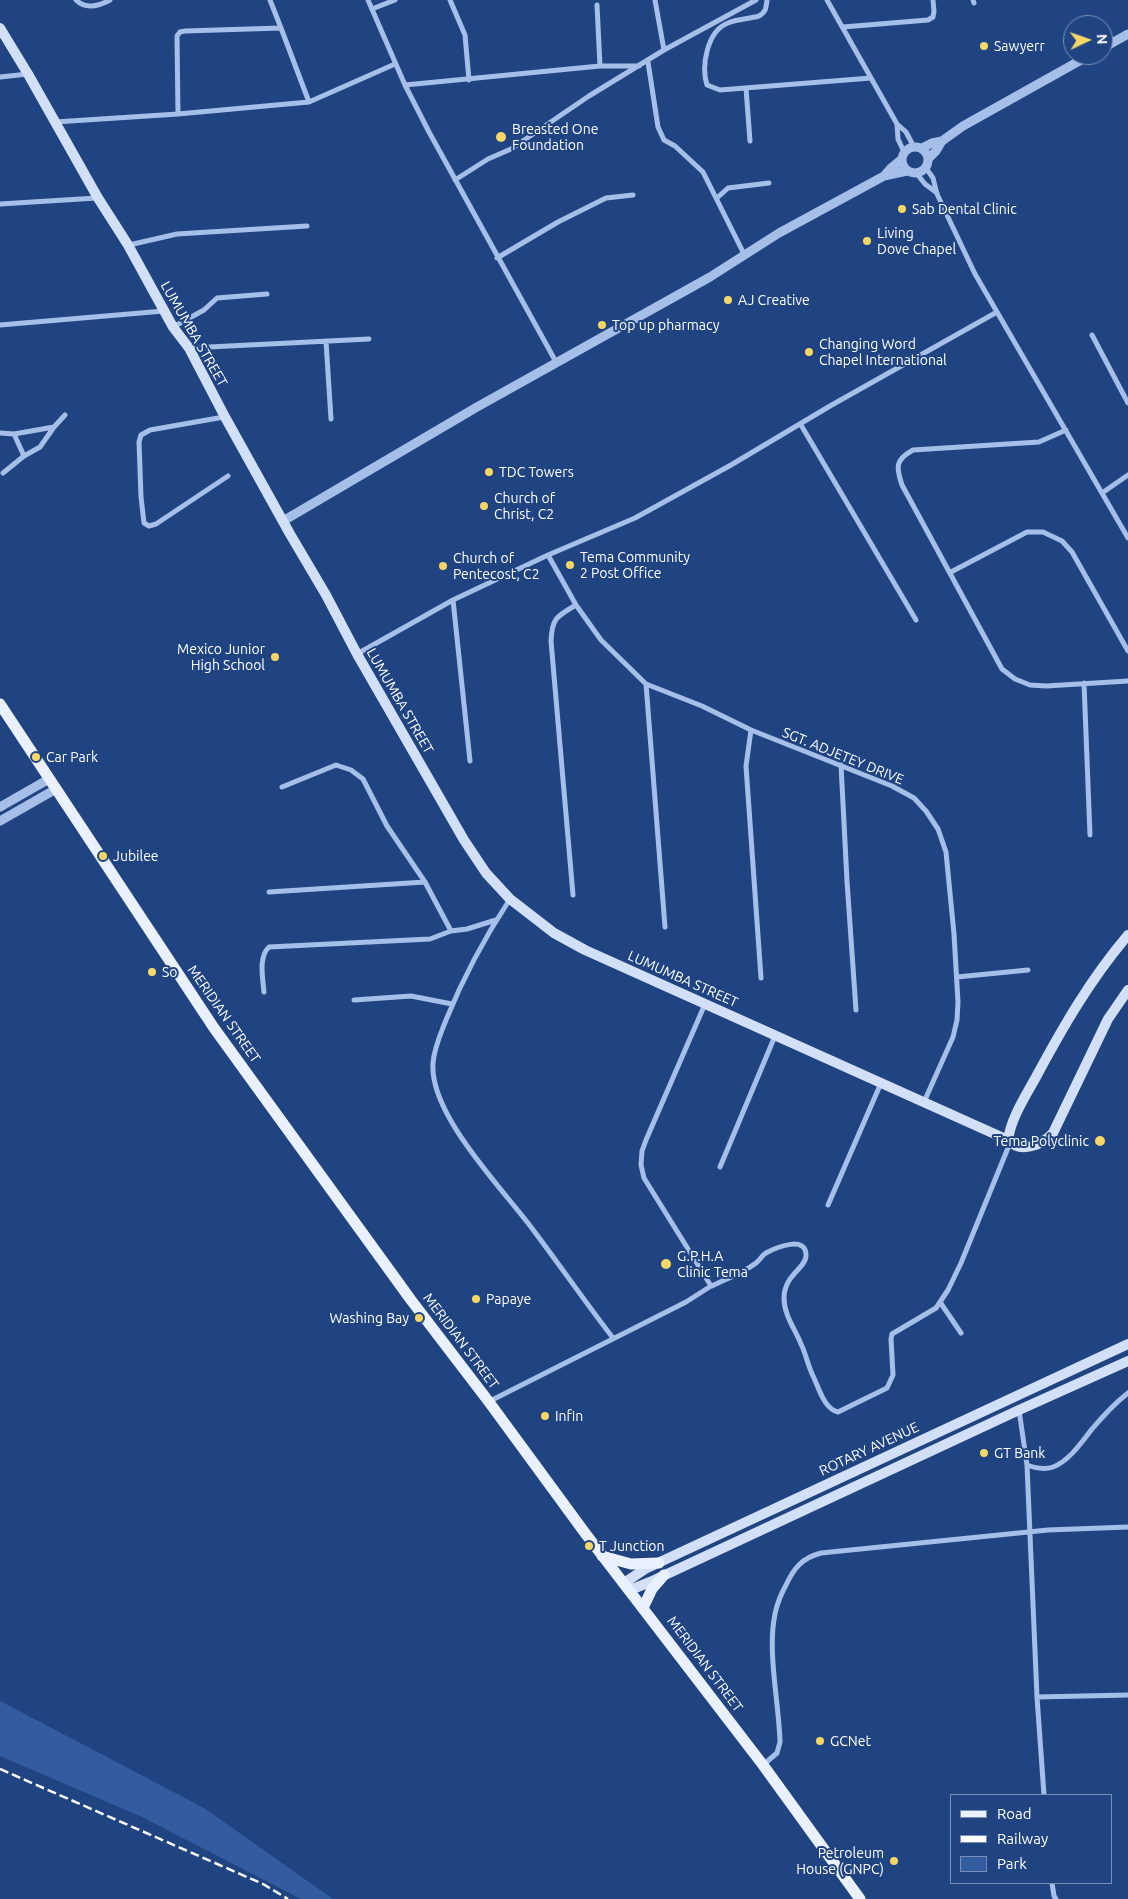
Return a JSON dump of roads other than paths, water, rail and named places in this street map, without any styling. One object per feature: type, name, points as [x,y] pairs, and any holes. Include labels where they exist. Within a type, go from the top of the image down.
[{"type":"main road","name":"LUMUMBA STREET","points":[[0,28],[98,198],[128,246],[173,327],[190,348],[282,521],[326,595],[357,654],[464,840],[486,873],[510,900],[547,928],[585,950],[1022,1147],[1031,1147],[1047,1140],[1053,1133],[1108,1019],[1126,994]]},
{"type":"main road","name":"MERIDIAN STREET","points":[[0,704],[214,1028],[411,1300],[489,1402],[602,1556],[763,1765],[860,1899]]},
{"type":"main road","points":[[1009,1142],[1009,1130],[1019,1109],[1069,1016],[1100,970],[1126,942]]},
{"type":"main road","name":"ROTARY AVENUE","points":[[627,1586],[640,1572],[1128,1344]]},
{"type":"main road","name":"ROTARY AVENUE","points":[[627,1586],[664,1575],[1128,1361]]},
{"type":"main road","points":[[930,1436],[935,1450]]},
{"type":"main road","points":[[602,1556],[631,1564],[659,1563]]},
{"type":"main road","points":[[643,1608],[652,1589],[664,1575]]},
{"type":"street","points":[[76,0],[80,4],[99,6],[110,0]]},
{"type":"street","points":[[270,0],[310,102]]},
{"type":"street","points":[[368,0],[405,85],[497,258],[529,311],[556,362]]},
{"type":"street","points":[[372,9],[395,0]]},
{"type":"street","points":[[450,0],[465,35],[469,80]]},
{"type":"street","points":[[655,0],[664,50]]},
{"type":"street","points":[[455,180],[488,159],[511,150],[589,96],[648,62],[664,50],[756,0]]},
{"type":"street","points":[[767,0],[766,9],[758,16],[725,24],[710,43],[705,52],[707,85],[720,90],[871,78]]},
{"type":"street","points":[[827,0],[897,124],[928,158]]},
{"type":"street","points":[[843,27],[928,20],[933,17],[933,0]]},
{"type":"street","points":[[597,5],[600,66]]},
{"type":"street","points":[[178,114],[178,34],[185,31],[281,28]]},
{"type":"street","points":[[1113,42],[1128,34]]},
{"type":"street","points":[[648,62],[658,127],[664,140],[675,146],[703,172],[744,254]]},
{"type":"street","points":[[55,122],[178,114],[310,102],[395,64]]},
{"type":"street","points":[[917,174],[926,168],[928,158],[936,151],[942,141],[963,126],[1072,65]]},
{"type":"street","points":[[405,85],[600,66],[640,66]]},
{"type":"street","points":[[0,76],[28,74]]},
{"type":"street","points":[[746,88],[750,141]]},
{"type":"street","points":[[897,124],[903,166],[907,171]]},
{"type":"street","points":[[884,176],[903,156],[918,147],[942,141]]},
{"type":"street","points":[[926,168],[933,178],[937,194],[963,250],[1128,538]]},
{"type":"street","points":[[282,521],[452,421],[710,277],[779,233],[884,176],[907,171],[917,174],[937,194]]},
{"type":"street","points":[[717,198],[728,188],[769,183]]},
{"type":"street","points":[[497,258],[558,222],[606,198],[634,195]]},
{"type":"street","points":[[0,204],[98,198]]},
{"type":"street","points":[[128,246],[177,234],[307,226]]},
{"type":"street","points":[[173,327],[204,310],[216,298],[267,294]]},
{"type":"street","points":[[0,325],[165,311]]},
{"type":"street","points":[[357,654],[453,600],[548,555],[635,518],[998,312]]},
{"type":"street","points":[[1092,334],[1128,403]]},
{"type":"street","points":[[190,348],[369,339]]},
{"type":"street","points":[[326,342],[331,419]]},
{"type":"street","points":[[2,473],[24,456],[40,448],[54,427],[65,415]]},
{"type":"street","points":[[225,416],[150,430],[141,435],[139,442],[144,523],[148,526],[156,524],[228,476]]},
{"type":"street","points":[[800,425],[916,620]]},
{"type":"street","points":[[0,433],[14,434],[54,427]]},
{"type":"street","points":[[1066,430],[1039,442],[913,450],[903,456],[897,471],[902,485],[951,572],[1002,669],[1015,679],[1030,685],[1046,686],[1128,681]]},
{"type":"street","points":[[14,434],[24,456]]},
{"type":"street","points":[[1102,493],[1128,476]]},
{"type":"street","points":[[951,572],[1027,532],[1043,532],[1062,541],[1072,552],[1128,650]]},
{"type":"street","name":"SGT. ADJETEY DRIVE","points":[[548,555],[576,605],[601,640],[646,684],[702,706],[751,730],[892,786],[914,798],[926,811],[938,829],[946,852],[956,977],[957,1020],[953,1037],[924,1102]]},
{"type":"street","points":[[453,600],[470,761]]},
{"type":"street","points":[[573,895],[551,627],[556,616],[576,605]]},
{"type":"street","points":[[1084,683],[1090,835]]},
{"type":"street","points":[[646,684],[666,928]]},
{"type":"street","points":[[751,730],[746,766],[761,978]]},
{"type":"street","points":[[282,787],[336,765],[351,770],[363,779],[387,826],[425,882],[451,931]]},
{"type":"street","points":[[841,765],[856,1010]]},
{"type":"street","points":[[0,807],[53,784]]},
{"type":"street","points":[[0,821],[53,784]]},
{"type":"street","points":[[269,892],[425,882]]},
{"type":"street","points":[[510,900],[496,920],[452,1004],[436,1045],[433,1080],[439,1097],[458,1133],[534,1231],[577,1292],[613,1338]]},
{"type":"street","points":[[264,992],[263,958],[265,951],[269,947],[430,938],[496,920]]},
{"type":"street","points":[[956,977],[1028,970]]},
{"type":"street","points":[[354,1000],[411,996],[452,1004]]},
{"type":"street","points":[[705,1004],[646,1140],[642,1151],[641,1165],[644,1178],[656,1200],[712,1286]]},
{"type":"street","points":[[720,1167],[776,1036]]},
{"type":"street","points":[[828,1205],[881,1083]]},
{"type":"street","points":[[489,1402],[694,1297],[756,1263],[764,1253],[795,1243],[805,1247],[806,1256],[804,1262],[785,1286],[784,1300],[786,1313],[827,1405],[832,1411],[838,1412],[887,1388],[893,1375],[892,1334],[925,1316],[936,1308],[940,1302],[960,1263],[1009,1142]]},
{"type":"street","points":[[940,1302],[961,1333]]},
{"type":"street","points":[[1026,1465],[1044,1469],[1060,1464],[1128,1393]]},
{"type":"street","points":[[1019,1410],[1026,1465],[1028,1532],[1044,1794]]},
{"type":"street","points":[[763,1765],[777,1753],[780,1742],[780,1717],[772,1638],[775,1614],[786,1584],[798,1564],[809,1556],[821,1553],[1028,1532],[1128,1527]]},
{"type":"street","points":[[1037,1697],[1128,1695]]},
{"type":"street","points":[[1052,1884],[1056,1899]]},
{"type":"railway","points":[[0,1769],[263,1884],[288,1899]]},
{"type":"place","name":"Sawyerr","points":[[984,46]]},
{"type":"place","name":"Breasted One Foundation","points":[[501,137]]},
{"type":"place","name":"Sab Dental Clinic","points":[[902,209]]},
{"type":"place","name":"Living Dove Chapel","points":[[867,241]]},
{"type":"place","name":"AJ Creative","points":[[728,300]]},
{"type":"place","name":"Top up pharmacy","points":[[602,325]]},
{"type":"place","name":"Changing Word Chapel International","points":[[809,352]]},
{"type":"place","name":"TDC Towers","points":[[489,472]]},
{"type":"place","name":"Church of Christ, C2","points":[[484,506]]},
{"type":"place","name":"Tema Community 2 Post Office","points":[[570,565]]},
{"type":"place","name":"Church of Pentecost, C2","points":[[443,566]]},
{"type":"place","name":"Mexico Junior High School","points":[[275,657]]},
{"type":"place","name":"Car Park","points":[[36,757]]},
{"type":"place","name":"Jubilee","points":[[103,856]]},
{"type":"place","name":"So","points":[[152,972]]},
{"type":"place","name":"Tema Polyclinic","points":[[1100,1141]]},
{"type":"place","name":"G.P.H.A Clinic Tema","points":[[666,1264]]},
{"type":"place","name":"Papaye","points":[[476,1299]]},
{"type":"place","name":"Washing Bay","points":[[419,1318]]},
{"type":"place","name":"Infin","points":[[545,1416]]},
{"type":"place","name":"GT Bank","points":[[984,1453]]},
{"type":"place","name":"T Junction","points":[[589,1546]]},
{"type":"place","name":"GCNet","points":[[820,1741]]},
{"type":"place","name":"Petroleum House (GNPC)","points":[[894,1861]]}]
